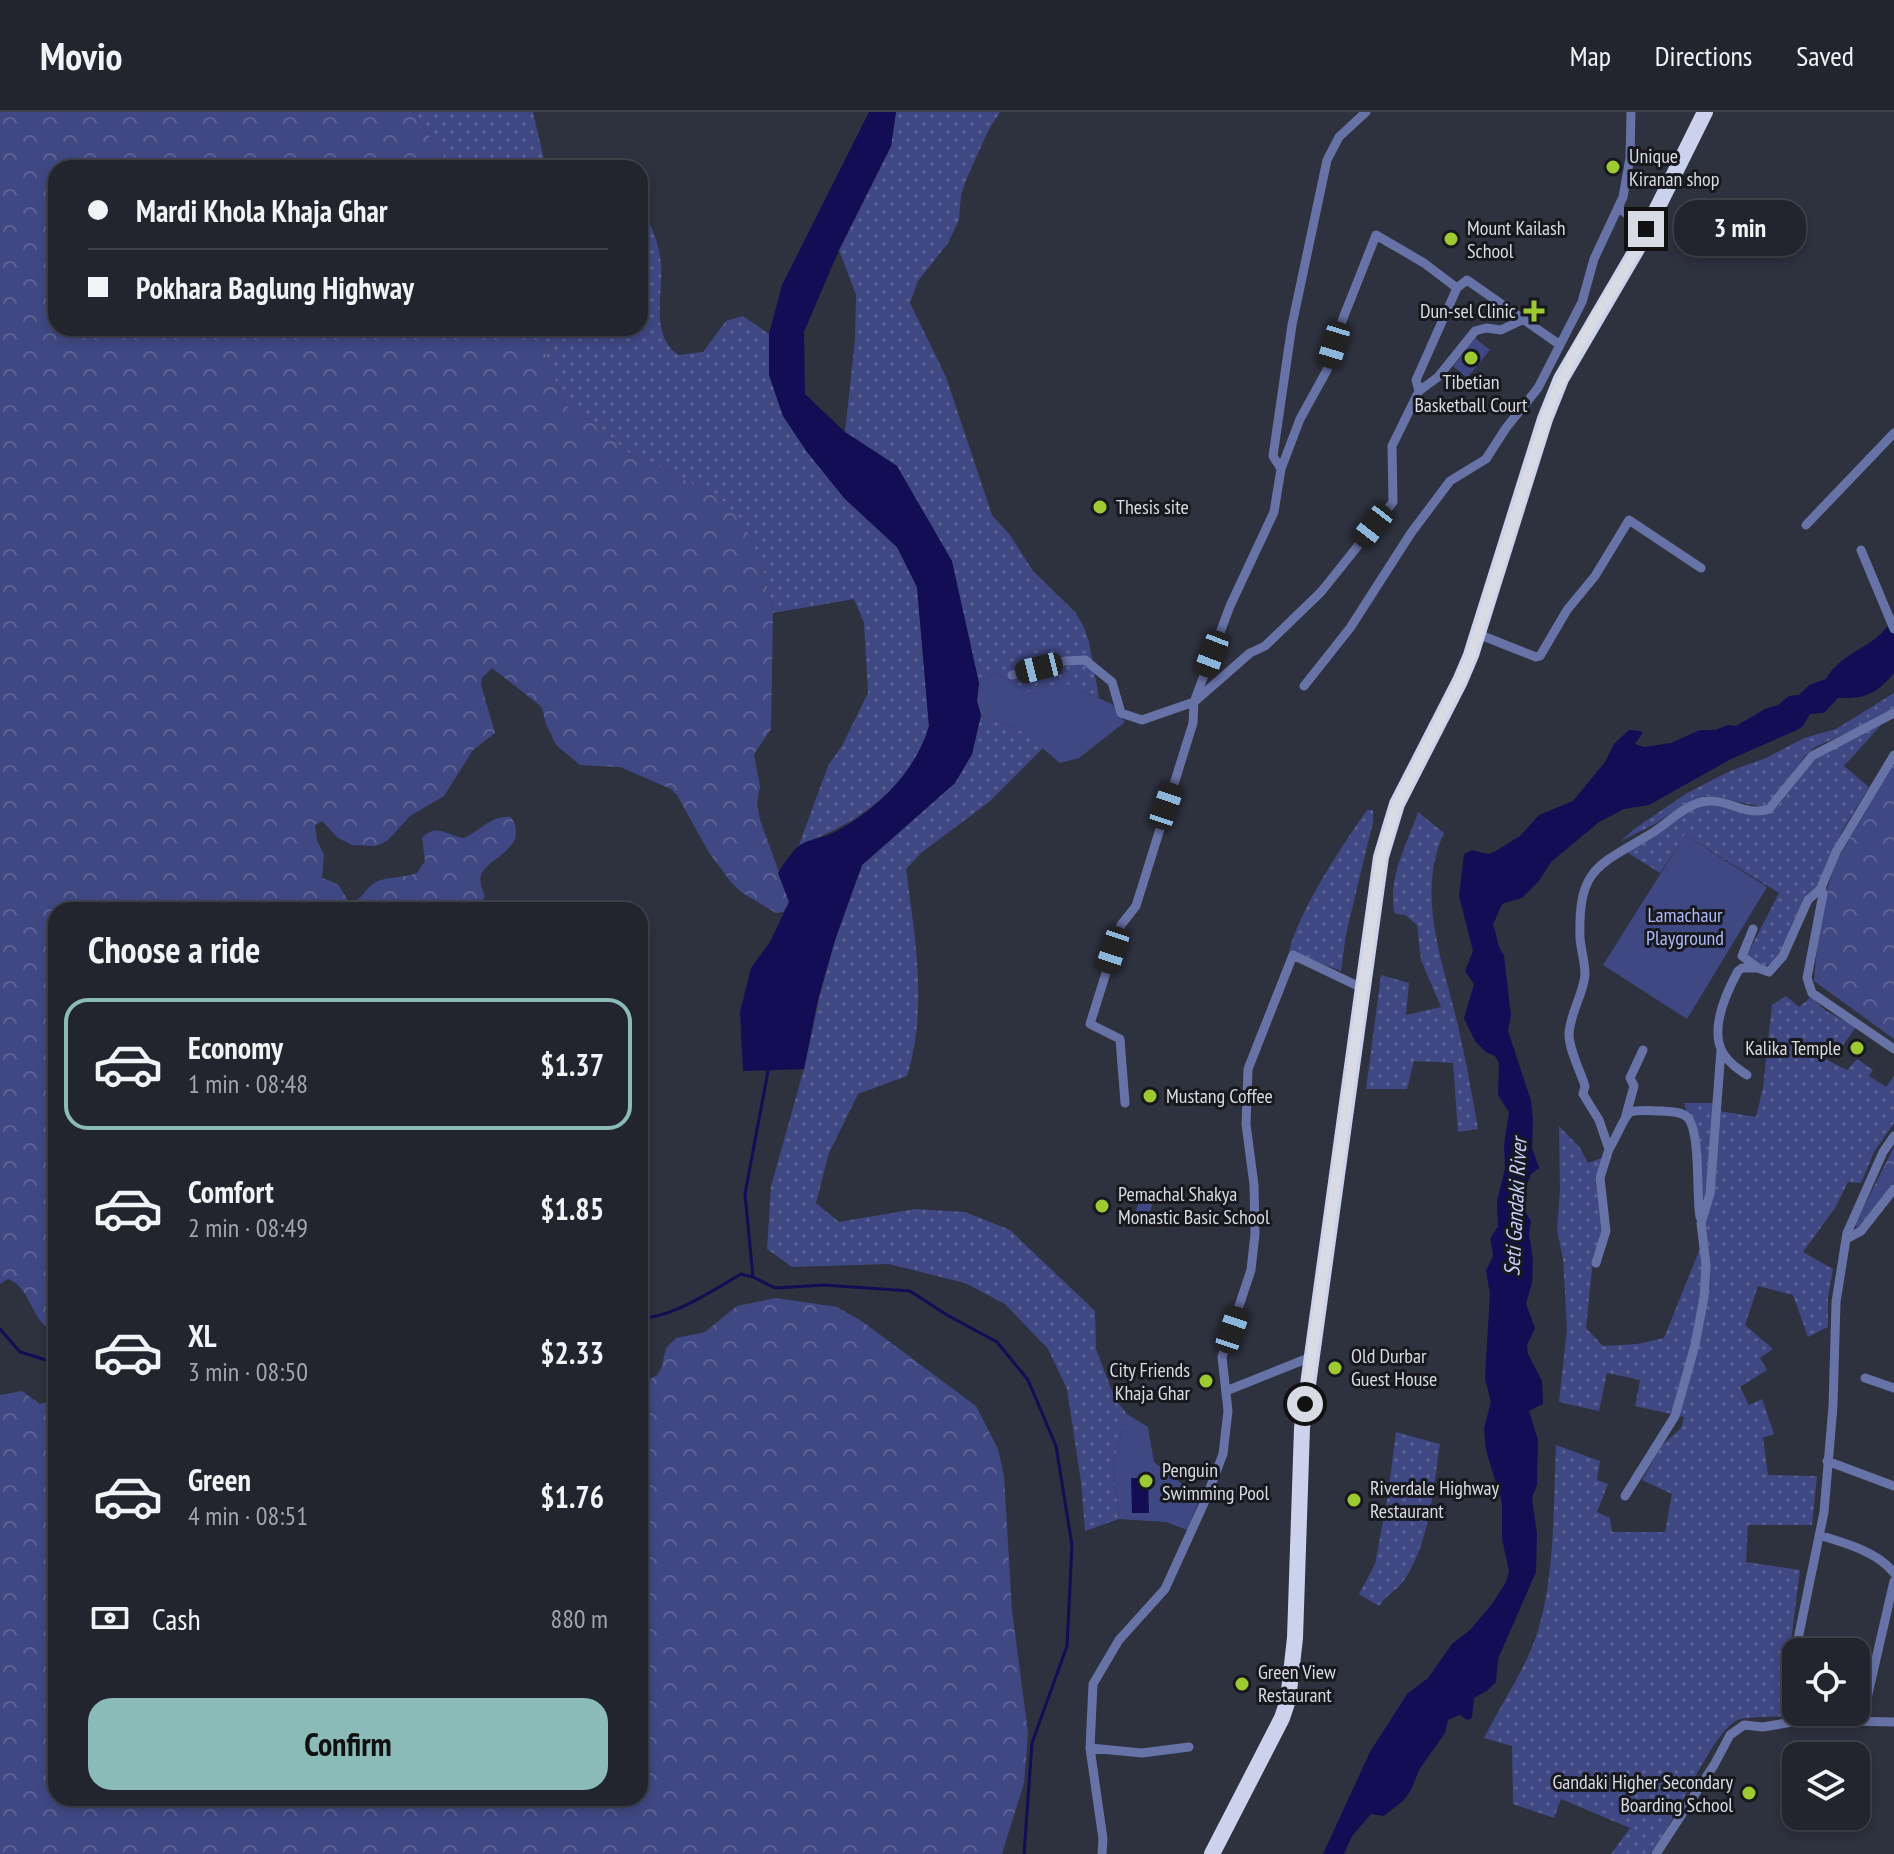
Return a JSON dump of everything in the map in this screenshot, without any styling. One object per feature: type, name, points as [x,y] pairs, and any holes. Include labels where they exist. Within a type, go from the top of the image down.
[{"type":"highway","points":[[1212,1854],[1282,1718],[1288,1700],[1295,1638],[1302,1428],[1381,857],[1397,804],[1460,681],[1478,634],[1550,405],[1573,356],[1637,249],[1705,112]]},
{"type":"street","points":[[1281,469],[1273,456],[1292,325],[1327,160],[1339,137],[1366,112]]},
{"type":"street","points":[[1304,686],[1358,617],[1411,533],[1450,481],[1486,459],[1538,388],[1582,302],[1594,259],[1619,208],[1630,158],[1631,112]]},
{"type":"street","points":[[1619,208],[1646,229]]},
{"type":"street","points":[[1125,1103],[1120,1039],[1090,1024],[1121,925],[1136,906],[1193,723],[1194,702],[1230,606],[1274,512],[1281,469],[1300,419],[1327,370],[1342,321],[1376,235],[1424,263],[1457,288]]},
{"type":"street","points":[[1419,391],[1416,380],[1457,288],[1467,280],[1560,345]]},
{"type":"street","points":[[1012,675],[1065,661],[1085,660],[1112,682],[1121,713],[1142,720],[1194,702],[1250,653],[1265,646],[1321,592],[1393,502],[1392,446],[1419,391],[1438,377],[1475,331],[1486,328],[1501,330],[1522,320]]},
{"type":"street","points":[[1806,525],[1894,433]]},
{"type":"street","points":[[1478,634],[1540,656],[1567,610],[1595,576],[1629,520],[1701,568]]},
{"type":"street","points":[[1861,550],[1894,629]]},
{"type":"street","points":[[1609,1149],[1599,1120],[1583,1094],[1585,1086],[1569,1037],[1584,983],[1581,914],[1584,887],[1589,877],[1614,854],[1654,832],[1675,814],[1696,803],[1712,800],[1755,811],[1769,809],[1812,756],[1894,713]]},
{"type":"street","points":[[1753,929],[1742,956],[1769,972],[1783,956],[1808,900],[1821,888],[1842,840],[1894,755]]},
{"type":"street","points":[[1821,888],[1823,894],[1807,978],[1812,993],[1894,1049]]},
{"type":"street","points":[[1102,1854],[1103,1839],[1090,1748],[1093,1684],[1119,1640],[1165,1589],[1223,1454],[1228,1411],[1222,1357],[1251,1270],[1255,1234],[1254,1185],[1246,1124],[1248,1069],[1293,955],[1362,988]]},
{"type":"street","points":[[1701,1223],[1710,1194],[1721,1013],[1731,984],[1742,968],[1758,968]]},
{"type":"street","points":[[1596,1263],[1606,1231],[1600,1178],[1609,1149],[1626,1115],[1634,1086],[1630,1078],[1643,1050]]},
{"type":"street","points":[[1721,1050],[1730,1063],[1747,1075]]},
{"type":"street","points":[[1625,1496],[1675,1416],[1681,1399],[1704,1297],[1706,1265],[1696,1197],[1696,1152],[1693,1129],[1687,1117],[1677,1112],[1635,1110],[1626,1115]]},
{"type":"street","points":[[1798,1638],[1824,1512],[1833,1406],[1836,1302],[1848,1238],[1855,1212],[1883,1152],[1894,1136]]},
{"type":"street","points":[[1848,1238],[1861,1231],[1894,1189]]},
{"type":"street","points":[[1226,1391],[1311,1357]]},
{"type":"street","points":[[1865,1378],[1894,1388]]},
{"type":"street","points":[[1827,1461],[1894,1486]]},
{"type":"street","points":[[1819,1535],[1852,1545],[1889,1566],[1894,1573]]},
{"type":"street","points":[[1870,1685],[1894,1581]]},
{"type":"street","points":[[1870,1720],[1894,1722]]},
{"type":"street","points":[[1656,1854],[1730,1735],[1744,1725],[1763,1727],[1782,1722]]},
{"type":"street","points":[[1090,1748],[1142,1753],[1189,1747]]},
{"type":"green space","points":[[0,112],[413,112],[446,160],[48,160],[48,336],[539,336],[568,407],[604,431],[631,455],[673,473],[727,504],[749,534],[762,564],[773,613],[771,729],[754,754],[760,786],[757,803],[760,820],[790,902],[783,912],[776,913],[741,892],[708,851],[671,789],[620,767],[580,765],[556,745],[542,708],[492,668],[482,678],[481,685],[495,733],[473,750],[444,796],[410,816],[389,839],[375,846],[352,845],[338,838],[322,821],[315,825],[324,855],[322,878],[338,884],[349,902],[48,902],[48,1328],[21,1288],[8,1279],[0,1284]]},
{"type":"green space","points":[[413,112],[533,112],[544,160],[446,160]]},
{"type":"green space","points":[[896,112],[1000,112],[967,178],[961,195],[959,220],[948,243],[918,281],[910,303],[946,377],[992,515],[1010,535],[1033,571],[1075,612],[1083,625],[1099,698],[1083,691],[1047,686],[1035,694],[1018,688],[996,672],[979,683],[969,640],[897,466],[845,432],[855,339],[856,295],[839,250],[891,146]]},
{"type":"green space","points":[[648,222],[658,247],[661,266],[661,326],[669,346],[678,355],[703,352],[726,321],[743,316],[769,334],[769,375],[783,416],[845,499],[897,547],[917,587],[929,726],[910,767],[896,785],[861,814],[799,845],[828,766],[843,744],[868,693],[864,623],[854,599],[773,613],[762,564],[727,504],[673,473],[631,455],[604,431],[568,407],[539,336],[648,336]]},
{"type":"green space","name":"Tibetian Basketball Court","points":[[1475,338],[1490,350],[1467,378],[1453,366]]},
{"type":"green space","points":[[996,672],[1018,688],[1035,694],[1047,686],[1067,684],[1112,704],[1125,722],[1079,758],[1060,763],[1022,731],[981,715],[977,701],[979,683]]},
{"type":"green space","points":[[1894,693],[1894,708],[1881,718],[1815,747],[1804,757],[1785,786],[1764,807],[1706,796],[1683,805],[1621,841],[1687,793],[1804,738],[1836,729]]},
{"type":"green space","points":[[981,715],[1022,731],[1044,747],[989,802],[921,853],[906,869],[918,973],[917,1025],[907,1076],[858,1094],[829,1153],[816,1203],[839,1222],[915,1209],[965,1212],[1010,1230],[1095,1311],[1096,1349],[1115,1399],[1127,1414],[1113,1464],[1119,1519],[1085,1531],[1067,1389],[1048,1349],[1005,1304],[965,1283],[889,1264],[792,1267],[767,1249],[771,1186],[804,1069],[835,940],[862,865],[955,783],[972,754]]},
{"type":"green space","points":[[1881,725],[1844,766],[1869,787],[1842,831],[1820,883],[1807,894],[1784,947],[1772,964],[1764,966],[1746,957],[1779,893],[1685,835],[1660,873],[1625,851],[1677,816],[1700,806],[1719,804],[1756,815],[1771,811],[1813,760],[1831,748]]},
{"type":"green space","points":[[1894,763],[1894,1039],[1814,981],[1826,892],[1837,860]]},
{"type":"green space","points":[[1367,810],[1373,810],[1373,822],[1346,934],[1341,971],[1289,951],[1312,896]]},
{"type":"green space","points":[[1418,812],[1444,833],[1432,881],[1432,905],[1478,1129],[1458,1132],[1453,1063],[1414,1061],[1407,1089],[1366,1089],[1381,975],[1409,983],[1406,1015],[1441,1007],[1421,960],[1417,925],[1405,915],[1395,914],[1393,901],[1399,862]]},
{"type":"green space","points":[[511,817],[516,836],[507,850],[482,873],[480,882],[485,897],[480,902],[353,902],[376,882],[417,873],[425,861],[422,838],[427,833],[437,830],[464,838],[492,820]]},
{"type":"green space","name":"Lamachaur Playground","points":[[1685,835],[1767,887],[1687,1019],[1603,965]]},
{"type":"green space","points":[[1786,996],[1799,1007],[1811,997],[1826,1011],[1856,1027],[1843,1045],[1835,1041],[1825,1059],[1847,1070],[1857,1059],[1873,1070],[1869,1076],[1886,1087],[1894,1076],[1894,1123],[1874,1152],[1861,1183],[1848,1182],[1835,1208],[1803,1252],[1833,1269],[1828,1297],[1828,1327],[1808,1337],[1793,1295],[1758,1286],[1745,1325],[1773,1349],[1760,1358],[1767,1370],[1740,1387],[1749,1405],[1762,1399],[1774,1434],[1763,1438],[1768,1475],[1817,1476],[1812,1525],[1748,1525],[1746,1562],[1800,1570],[1791,1638],[1782,1638],[1782,1716],[1738,1720],[1727,1728],[1650,1854],[1611,1854],[1630,1828],[1561,1799],[1554,1818],[1513,1804],[1512,1746],[1484,1738],[1530,1652],[1545,1604],[1552,1550],[1556,1445],[1600,1461],[1597,1480],[1608,1484],[1597,1512],[1610,1518],[1612,1532],[1665,1532],[1672,1494],[1642,1480],[1662,1445],[1681,1428],[1684,1417],[1635,1406],[1640,1380],[1607,1373],[1599,1411],[1559,1402],[1567,1329],[1563,1259],[1557,1230],[1559,1126],[1580,1148],[1588,1163],[1604,1157],[1595,1178],[1602,1229],[1592,1269],[1586,1328],[1603,1346],[1637,1344],[1664,1338],[1701,1246],[1691,1124],[1684,1103],[1716,1103],[1719,1111],[1756,1117],[1763,1088],[1772,1005]]},
{"type":"green space","points":[[1894,1147],[1894,1183],[1857,1228],[1855,1224]]},
{"type":"green space","points":[[1143,1189],[1156,1193],[1147,1222],[1134,1217]]},
{"type":"green space","points":[[776,1298],[837,1307],[863,1322],[976,1406],[998,1449],[1004,1476],[1012,1610],[1028,1733],[1024,1783],[1002,1854],[0,1854],[0,1395],[22,1391],[40,1404],[48,1402],[48,1806],[648,1806],[648,1380],[661,1369],[666,1348],[676,1338],[705,1332],[737,1306]]},
{"type":"green space","name":"Penguin Swimming Pool","points":[[1127,1414],[1148,1427],[1154,1462],[1200,1498],[1187,1530],[1166,1522],[1119,1519],[1113,1464]]},
{"type":"green space","points":[[1396,1432],[1440,1444],[1429,1514],[1420,1548],[1405,1579],[1379,1606],[1359,1594],[1375,1564]]},
{"type":"water","points":[[869,112],[896,112],[891,146],[839,250],[804,332],[805,394],[845,432],[897,466],[952,561],[979,683],[977,701],[981,715],[972,754],[955,783],[862,865],[818,999],[804,1069],[743,1071],[740,1012],[751,968],[770,942],[789,902],[778,873],[798,847],[831,834],[877,803],[904,775],[929,726],[917,587],[897,547],[845,499],[807,452],[783,416],[769,375],[769,334],[782,285]]},
{"type":"water","name":"Seti Gandaki River","points":[[1894,621],[1894,673],[1882,686],[1863,696],[1838,698],[1824,713],[1810,714],[1797,730],[1731,759],[1649,805],[1624,809],[1599,822],[1551,862],[1539,881],[1522,898],[1502,904],[1493,925],[1504,955],[1511,1016],[1508,1031],[1531,1101],[1532,1148],[1539,1168],[1531,1174],[1520,1203],[1531,1221],[1532,1283],[1526,1304],[1535,1328],[1527,1345],[1528,1354],[1542,1381],[1543,1404],[1529,1411],[1538,1440],[1537,1485],[1532,1498],[1537,1534],[1536,1572],[1498,1659],[1496,1682],[1474,1698],[1472,1718],[1467,1720],[1460,1715],[1448,1720],[1445,1733],[1419,1770],[1404,1800],[1384,1816],[1371,1814],[1352,1836],[1344,1854],[1323,1854],[1370,1752],[1407,1694],[1428,1678],[1452,1644],[1470,1630],[1492,1604],[1509,1571],[1502,1539],[1502,1503],[1486,1450],[1484,1428],[1491,1402],[1485,1378],[1490,1294],[1486,1271],[1493,1256],[1491,1238],[1498,1227],[1497,1201],[1505,1168],[1504,1145],[1509,1112],[1498,1095],[1499,1063],[1495,1056],[1475,1041],[1464,1018],[1474,984],[1465,971],[1473,951],[1459,896],[1464,854],[1472,850],[1488,854],[1494,852],[1520,836],[1539,815],[1573,801],[1605,762],[1614,744],[1629,730],[1641,731],[1635,744],[1644,747],[1671,743],[1700,730],[1736,726],[1778,705],[1789,696],[1799,695],[1809,685],[1826,679],[1842,661],[1875,639]]},
{"type":"water","points":[[1131,1478],[1148,1478],[1149,1513],[1132,1513]]},
{"type":"waterway","points":[[769,1066],[745,1194],[753,1277],[775,1288],[824,1285],[910,1291],[997,1342],[1028,1380],[1056,1446],[1072,1545],[1067,1646],[1032,1743],[1024,1854]]},
{"type":"waterway","points":[[648,1317],[679,1308],[741,1274],[753,1277]]},
{"type":"waterway","points":[[0,1329],[20,1352],[48,1361]]},
{"type":"place","name":"Unique Kiranan shop","points":[[1613,167]]},
{"type":"place","name":"Mount Kailash School","points":[[1451,239]]},
{"type":"place","name":"Dun-sel Clinic","points":[[1534,311]]},
{"type":"place","name":"Tibetian Basketball Court","points":[[1471,358]]},
{"type":"place","name":"Thesis site","points":[[1100,507]]},
{"type":"place","name":"Kalika Temple","points":[[1857,1048]]},
{"type":"place","name":"Mustang Coffee","points":[[1150,1096]]},
{"type":"place","name":"Pemachal Shakya Monastic Basic School","points":[[1102,1206]]},
{"type":"place","name":"Old Durbar Guest House","points":[[1335,1368]]},
{"type":"place","name":"City Friends Khaja Ghar","points":[[1206,1381]]},
{"type":"place","name":"Penguin Swimming Pool","points":[[1146,1481]]},
{"type":"place","name":"Riverdale Highway Restaurant","points":[[1354,1500]]},
{"type":"place","name":"Green View Restaurant","points":[[1242,1684]]},
{"type":"place","name":"Gandaki Higher Secondary Boarding School","points":[[1749,1793]]},
{"type":"route","points":[[1305,1404],[1371,923],[1386,838],[1397,804],[1471,655],[1499,560],[1561,379],[1646,229]]}]
